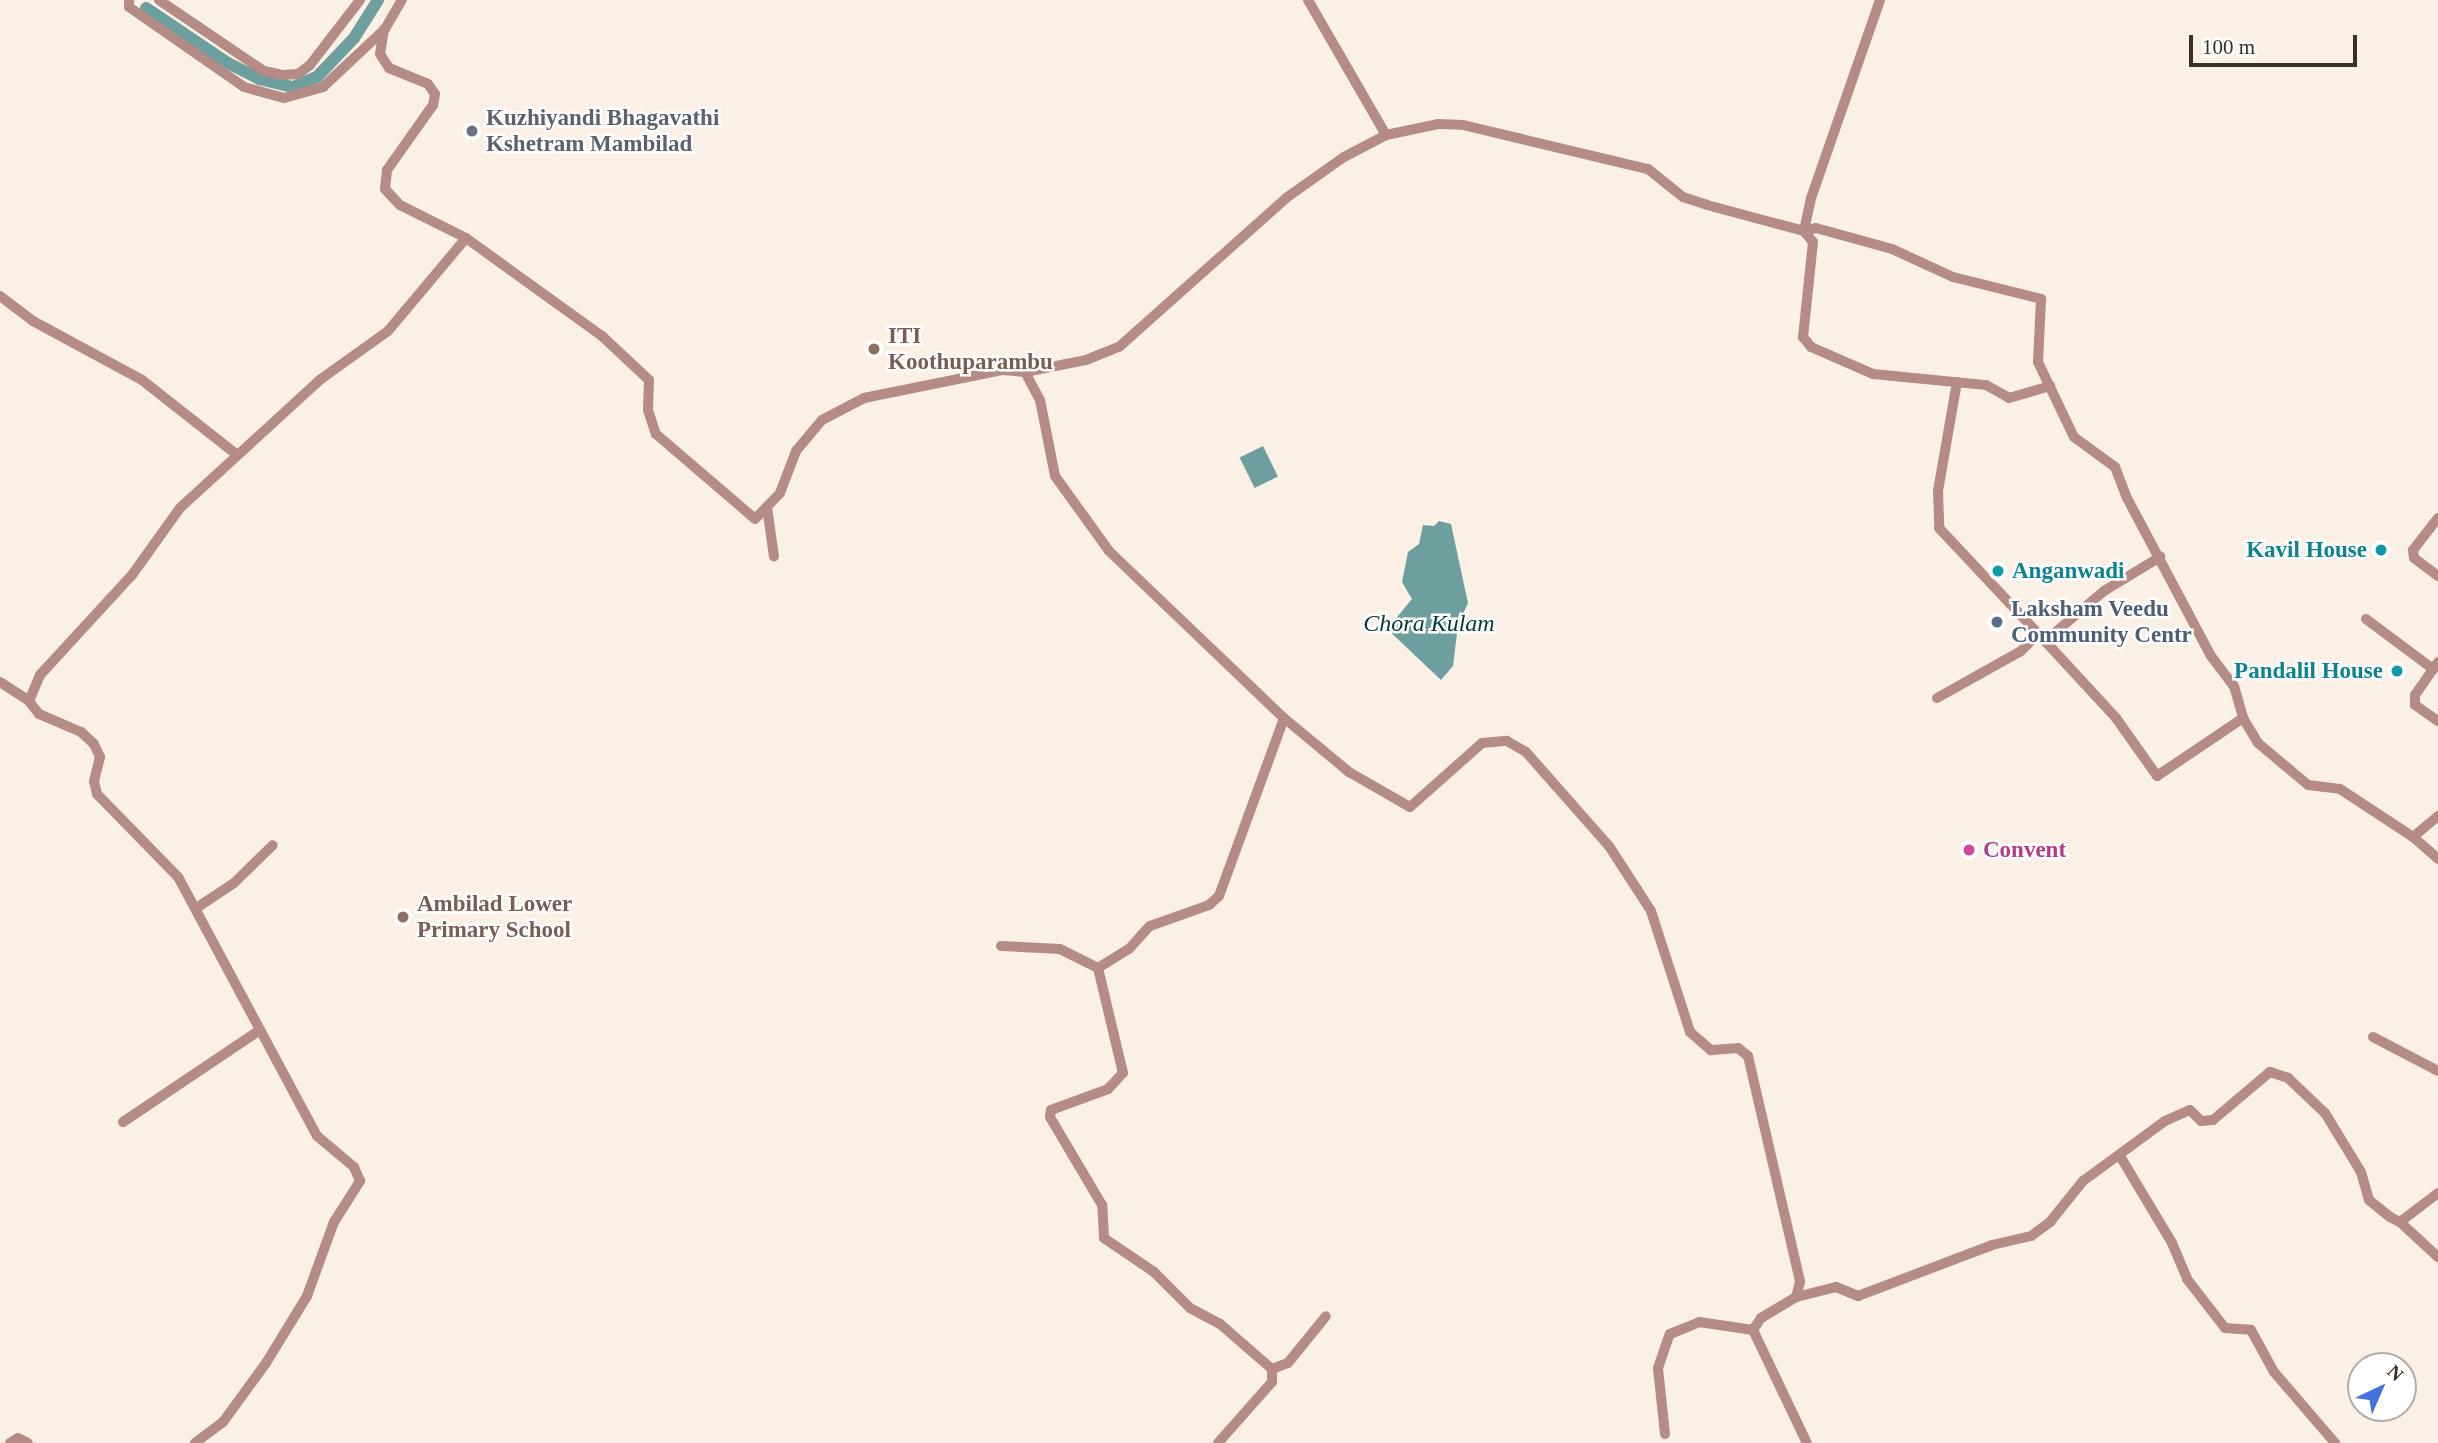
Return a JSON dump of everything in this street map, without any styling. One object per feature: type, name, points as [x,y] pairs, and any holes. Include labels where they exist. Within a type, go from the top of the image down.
[{"type":"street","points":[[129,0],[129,7],[244,87],[284,98],[323,87],[384,29],[402,0]]},
{"type":"street","points":[[159,0],[264,71],[283,75],[298,74],[310,65],[360,0]]},
{"type":"street","points":[[1308,0],[1386,135]]},
{"type":"street","points":[[1804,231],[1811,198],[1880,0]]},
{"type":"street","points":[[384,29],[380,54],[389,68],[428,84],[435,94],[433,106],[387,170],[385,189],[400,205],[466,238],[602,336],[649,380],[648,410],[656,434],[755,519],[780,494],[796,451],[822,420],[864,398],[1003,370],[1025,372],[1086,360],[1119,346],[1286,198],[1386,135],[1438,124],[1463,125],[1648,169],[1684,197],[1804,231],[1816,228],[1892,249],[1936,271],[2041,299],[2038,362],[2074,437],[2115,467],[2127,498],[2211,656],[2234,686],[2242,718],[2258,743],[2308,785],[2340,789],[2413,837],[2438,859]]},
{"type":"street","points":[[1804,231],[1813,242],[1802,337],[1811,347],[1873,374],[1986,385],[2009,398],[2050,386]]},
{"type":"street","points":[[29,701],[40,675],[132,575],[180,508],[321,379],[388,331],[466,238]]},
{"type":"street","points":[[0,296],[33,321],[142,380],[236,454]]},
{"type":"street","points":[[1025,372],[1040,400],[1055,476],[1110,551],[1284,719],[1349,772],[1410,807],[1468,751],[1482,743],[1507,741],[1526,752],[1600,835],[1651,911],[1690,1032],[1711,1050],[1738,1048],[1748,1056],[1800,1282],[1796,1297]]},
{"type":"street","points":[[1957,382],[1938,491],[1939,528],[2116,718],[2157,776],[2242,718]]},
{"type":"street","points":[[767,507],[774,557]]},
{"type":"street","points":[[2438,518],[2413,550],[2414,558],[2438,576]]},
{"type":"street","points":[[1937,698],[2021,651],[2104,591],[2160,557]]},
{"type":"street","points":[[2366,619],[2435,665],[2415,695],[2415,705],[2438,721]]},
{"type":"street","points":[[0,682],[29,701],[39,714],[80,732],[94,744],[100,757],[94,781],[97,794],[178,877],[198,907],[317,1136],[354,1167],[360,1181],[334,1222],[307,1296],[266,1363],[223,1422],[195,1443]]},
{"type":"street","points":[[1098,968],[1129,948],[1150,926],[1209,905],[1219,896],[1284,719]]},
{"type":"street","points":[[2413,837],[2438,816]]},
{"type":"street","points":[[198,907],[234,883],[273,845]]},
{"type":"street","points":[[1001,946],[1060,949],[1098,968]]},
{"type":"street","points":[[1098,968],[1123,1073],[1108,1089],[1051,1110],[1050,1117],[1102,1205],[1104,1238],[1154,1272],[1190,1308],[1220,1324],[1272,1369],[1272,1382],[1218,1443]]},
{"type":"street","points":[[123,1122],[260,1030]]},
{"type":"street","points":[[2373,1037],[2438,1070]]},
{"type":"street","points":[[1753,1330],[1761,1318],[1796,1297],[1836,1287],[1858,1296],[1992,1245],[2031,1236],[2050,1222],[2083,1181],[2182,1111],[2190,1110],[2201,1121],[2213,1120],[2231,1109],[2259,1078],[2279,1072],[2325,1113],[2361,1172],[2369,1200],[2400,1222],[2438,1257]]},
{"type":"street","points":[[2120,1156],[2195,1289],[2225,1328],[2251,1329],[2274,1372],[2335,1443]]},
{"type":"street","points":[[2400,1222],[2438,1193]]},
{"type":"street","points":[[1272,1369],[1287,1363],[1326,1316]]},
{"type":"street","points":[[1665,1434],[1658,1368],[1670,1334],[1699,1322],[1753,1330]]},
{"type":"street","points":[[1753,1330],[1807,1443]]},
{"type":"street","points":[[10,1443],[18,1438],[28,1443]]},
{"type":"water","points":[[1263,446],[1278,477],[1255,488],[1240,457]]},
{"type":"water","name":"Chora Kulam","points":[[1439,521],[1451,524],[1468,603],[1458,625],[1453,666],[1441,680],[1387,629],[1412,599],[1402,582],[1408,552],[1419,544],[1423,525],[1434,526]]},
{"type":"waterway","points":[[146,8],[228,63],[260,79],[293,87],[317,77],[354,38],[378,0]]},
{"type":"place","name":"Kuzhiyandi Bhagavathi Kshetram Mambilad","points":[[472,131]]},
{"type":"place","name":"ITI Koothuparambu","points":[[874,349]]},
{"type":"place","name":"Kavil House","points":[[2381,550]]},
{"type":"place","name":"Anganwadi","points":[[1998,571]]},
{"type":"place","name":"Laksham Veedu Community Centr","points":[[1997,622]]},
{"type":"place","name":"Pandalil House","points":[[2397,671]]},
{"type":"place","name":"Convent","points":[[1969,850]]},
{"type":"place","name":"Ambilad Lower Primary School","points":[[403,917]]}]
